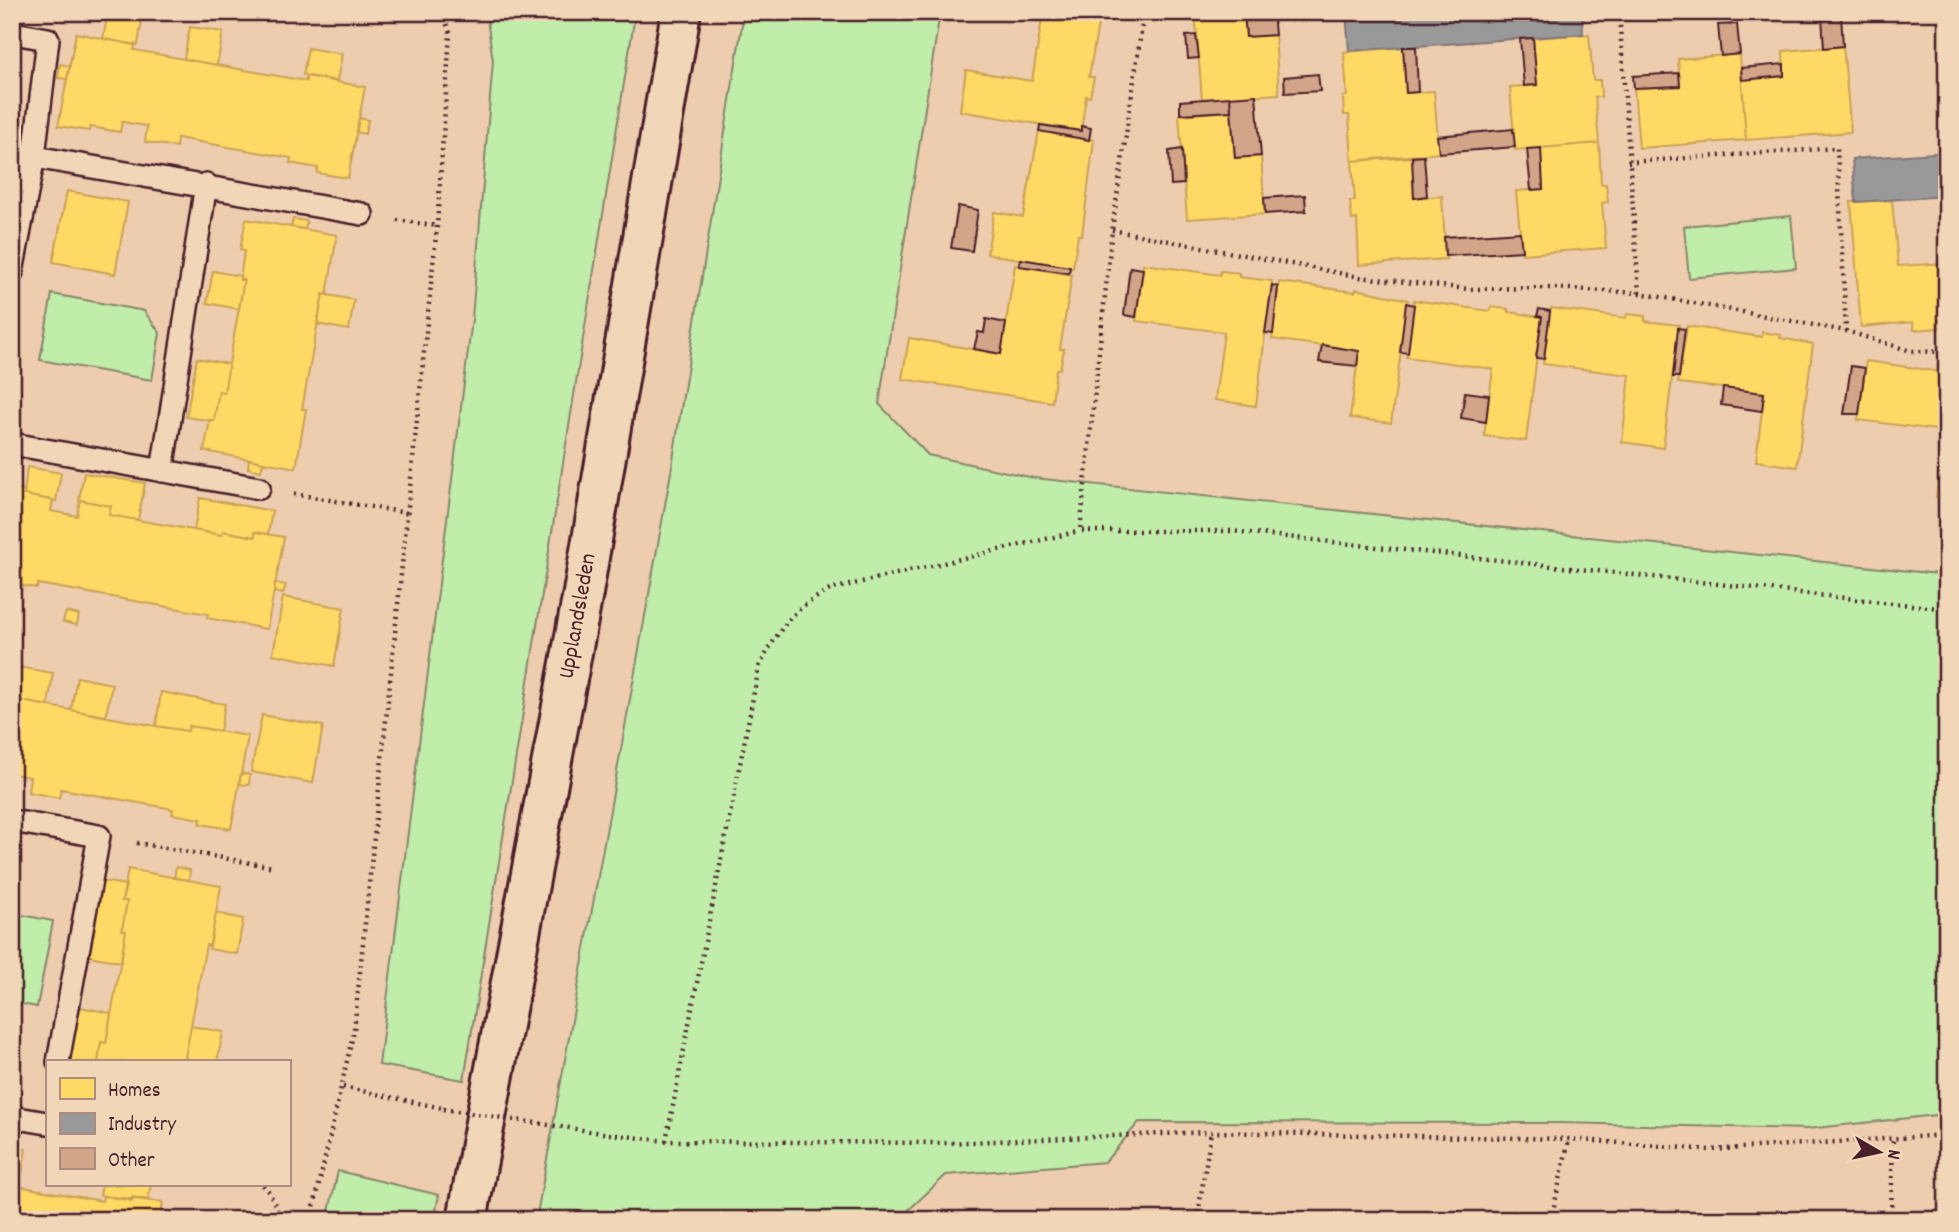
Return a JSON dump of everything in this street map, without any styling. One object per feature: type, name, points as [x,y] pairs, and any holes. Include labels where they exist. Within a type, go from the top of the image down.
[{"type":"street","name":"Upplandsleden","points":[[467,1220],[583,593],[681,12]]},
{"type":"lane","points":[[12,272],[34,156],[48,40],[19,34]]},
{"type":"lane","points":[[12,153],[206,184],[362,214]]},
{"type":"lane","points":[[162,471],[206,184]]},
{"type":"lane","points":[[12,444],[259,488]]},
{"type":"lane","points":[[12,821],[99,836],[58,1060]]},
{"type":"lane","points":[[12,1117],[46,1123]]},
{"type":"path","points":[[311,1220],[354,1030],[437,226],[450,33],[442,12]]},
{"type":"path","points":[[1080,531],[1112,230],[1131,119],[1144,12]]},
{"type":"path","points":[[1619,12],[1639,293]]},
{"type":"path","points":[[1628,162],[1837,148],[1846,331]]},
{"type":"path","points":[[1112,230],[1360,277],[1469,289],[1553,288],[1639,293],[1846,331],[1911,351],[1947,352]]},
{"type":"path","points":[[259,488],[407,513]]},
{"type":"path","points":[[666,1141],[759,667],[780,626],[806,602],[832,589],[1080,531],[1231,531],[1947,609]]},
{"type":"path","points":[[99,836],[274,867]]},
{"type":"path","points":[[343,1087],[443,1109],[666,1141],[946,1143],[1212,1132],[1569,1139],[1710,1150],[1947,1135]]},
{"type":"path","points":[[1197,1220],[1212,1132]]},
{"type":"path","points":[[1891,1220],[1893,1137]]},
{"type":"path","points":[[1551,1220],[1569,1139]]},
{"type":"path","points":[[264,1186],[270,1193],[281,1220]]},
{"type":"green space","points":[[486,12],[631,12],[634,21],[464,1080],[379,1065],[472,319],[493,61]]},
{"type":"green space","points":[[744,12],[940,12],[879,404],[928,455],[1034,478],[1947,575],[1945,1114],[1807,1129],[1562,1123],[1139,1122],[1105,1162],[946,1175],[898,1220],[536,1220],[671,472]]},
{"type":"green space","points":[[1791,216],[1796,268],[1689,278],[1684,226]]},
{"type":"green space","points":[[52,294],[144,311],[160,333],[152,380],[40,360]]},
{"type":"green space","points":[[12,913],[53,921],[37,1007],[12,1002]]},
{"type":"green space","points":[[338,1171],[439,1195],[434,1220],[327,1220]]},
{"type":"building: Homes","points":[[108,12],[142,18],[138,45],[103,39]]},
{"type":"building: Homes","points":[[1043,12],[1100,12],[1089,77],[1094,77],[1090,97],[1086,96],[1081,131],[960,111],[966,70],[1032,81]]},
{"type":"building: Homes","points":[[1195,12],[1244,12],[1246,37],[1275,35],[1279,94],[1202,99]]},
{"type":"building: Homes","points":[[190,27],[223,32],[217,65],[184,59]]},
{"type":"building: Homes","points":[[76,33],[135,45],[134,50],[306,81],[306,76],[365,87],[348,178],[317,173],[318,168],[290,163],[291,158],[177,138],[176,147],[145,142],[147,126],[122,122],[120,132],[58,126]]},
{"type":"building: Homes","points":[[1589,34],[1593,80],[1600,80],[1601,97],[1595,97],[1599,143],[1515,150],[1510,87],[1537,85],[1533,38]]},
{"type":"building: Homes","points":[[1843,46],[1851,132],[1746,140],[1742,80],[1784,76],[1783,51]]},
{"type":"building: Homes","points":[[1403,47],[1406,93],[1434,91],[1439,153],[1352,161],[1349,115],[1344,115],[1343,97],[1347,96],[1344,52]]},
{"type":"building: Homes","points":[[308,48],[342,54],[337,81],[303,75]]},
{"type":"building: Homes","points":[[1740,54],[1746,140],[1639,148],[1634,88],[1680,86],[1678,59]]},
{"type":"building: Homes","points":[[60,64],[70,66],[67,79],[58,78]]},
{"type":"building: Homes","points":[[1231,111],[1235,158],[1261,156],[1265,214],[1187,219],[1179,115]]},
{"type":"building: Homes","points":[[359,118],[368,120],[365,134],[356,132]]},
{"type":"building: Homes","points":[[1039,131],[1094,140],[1082,235],[1078,235],[1073,268],[987,254],[994,212],[1023,217]]},
{"type":"building: Homes","points":[[1599,143],[1601,184],[1606,184],[1608,202],[1602,203],[1606,248],[1522,254],[1516,191],[1543,189],[1541,148]]},
{"type":"building: Homes","points":[[1412,157],[1414,198],[1442,196],[1446,259],[1359,265],[1357,219],[1352,220],[1350,201],[1355,201],[1352,161]]},
{"type":"building: Homes","points":[[67,191],[128,202],[115,274],[53,262]]},
{"type":"building: Homes","points":[[1892,200],[1898,266],[1947,263],[1947,320],[1938,321],[1939,328],[1914,330],[1913,322],[1861,327],[1851,202]]},
{"type":"building: Homes","points":[[246,219],[337,235],[302,409],[306,409],[296,468],[204,451],[210,420],[214,421],[219,391],[224,393],[244,280],[240,280],[244,251],[240,250]]},
{"type":"building: Homes","points":[[293,219],[307,221],[305,229],[291,227]]},
{"type":"building: Homes","points":[[1143,264],[1220,275],[1221,271],[1239,273],[1239,277],[1272,281],[1256,406],[1215,400],[1224,332],[1136,321]]},
{"type":"building: Homes","points":[[1015,265],[1072,275],[1060,349],[1064,349],[1060,369],[1056,369],[1052,402],[902,379],[909,338],[1001,354]]},
{"type":"building: Homes","points":[[213,271],[240,276],[240,280],[244,280],[239,309],[207,303]]},
{"type":"building: Homes","points":[[1279,282],[1355,292],[1356,289],[1408,300],[1391,423],[1350,418],[1359,351],[1272,339]]},
{"type":"building: Homes","points":[[323,294],[354,300],[349,330],[317,324]]},
{"type":"building: Homes","points":[[1414,300],[1490,311],[1491,307],[1508,309],[1508,312],[1542,317],[1526,441],[1484,436],[1493,369],[1406,357]]},
{"type":"building: Homes","points":[[1551,308],[1626,318],[1627,314],[1645,316],[1645,321],[1679,325],[1663,448],[1622,442],[1630,375],[1543,364]]},
{"type":"building: Homes","points":[[1687,326],[1762,337],[1762,332],[1813,344],[1797,467],[1756,461],[1764,393],[1678,383]]},
{"type":"building: Homes","points":[[197,358],[229,364],[224,393],[219,391],[214,421],[186,417]]},
{"type":"building: Homes","points":[[1866,361],[1942,372],[1942,369],[1947,369],[1947,498],[1936,497],[1944,431],[1858,420]]},
{"type":"building: Homes","points":[[249,459],[263,462],[261,471],[248,468]]},
{"type":"building: Homes","points":[[27,467],[61,473],[56,501],[24,495]]},
{"type":"building: Homes","points":[[84,473],[145,483],[138,520],[109,515],[111,506],[79,500]]},
{"type":"building: Homes","points":[[12,488],[25,491],[24,495],[53,500],[51,511],[77,516],[80,500],[111,506],[109,515],[222,535],[223,531],[255,537],[255,532],[284,537],[267,629],[207,618],[208,614],[38,584],[37,588],[12,584]]},
{"type":"building: Homes","points":[[200,498],[272,511],[268,534],[255,532],[255,537],[223,531],[222,535],[194,530]]},
{"type":"building: Homes","points":[[275,583],[286,585],[283,594],[274,592]]},
{"type":"building: Homes","points":[[283,597],[344,608],[334,666],[273,654]]},
{"type":"building: Homes","points":[[66,612],[79,615],[77,625],[63,622]]},
{"type":"building: Homes","points":[[12,666],[53,673],[48,706],[17,700],[17,695],[12,694]]},
{"type":"building: Homes","points":[[77,677],[112,684],[106,716],[71,710]]},
{"type":"building: Homes","points":[[161,692],[225,704],[220,731],[189,726],[188,731],[156,726]]},
{"type":"building: Homes","points":[[12,694],[17,695],[17,700],[156,726],[188,731],[189,726],[248,736],[231,829],[200,824],[201,819],[172,814],[173,809],[61,789],[59,798],[28,792],[30,777],[12,774]]},
{"type":"building: Homes","points":[[262,715],[323,726],[313,783],[251,772]]},
{"type":"building: Homes","points":[[241,773],[250,775],[249,785],[239,784]]},
{"type":"building: Homes","points":[[176,867],[190,870],[189,880],[174,878]]},
{"type":"building: Homes","points":[[128,869],[221,886],[210,946],[206,945],[185,1058],[189,1060],[98,1060],[101,1042],[106,1043],[126,931],[122,930],[127,901],[122,901]]},
{"type":"building: Homes","points":[[102,881],[126,885],[122,901],[127,901],[122,930],[126,931],[121,962],[89,956]]},
{"type":"building: Homes","points":[[216,913],[243,919],[237,954],[209,949]]},
{"type":"building: Homes","points":[[80,1007],[111,1013],[106,1043],[101,1042],[98,1060],[69,1060]]},
{"type":"building: Homes","points":[[191,1026],[223,1032],[217,1060],[185,1058]]},
{"type":"building: Homes","points":[[12,1146],[26,1149],[20,1186],[12,1185]]},
{"type":"building: Homes","points":[[12,1185],[102,1201],[103,1196],[163,1202],[160,1220],[12,1220]]},
{"type":"building: Homes","points":[[102,1186],[151,1186],[148,1200],[132,1197],[132,1201],[100,1195]]},
{"type":"building: Industry","points":[[1346,12],[1582,12],[1583,34],[1349,51]]},
{"type":"building: Industry","points":[[12,73],[20,74],[12,117]]},
{"type":"building: Industry","points":[[1947,152],[1947,196],[1856,202],[1852,159]]},
{"type":"building: Other","points":[[1244,12],[1273,12],[1275,35],[1246,37]]},
{"type":"building: Other","points":[[1841,15],[1843,46],[1824,48],[1822,16]]},
{"type":"building: Other","points":[[1737,24],[1740,54],[1721,56],[1718,25]]},
{"type":"building: Other","points":[[1196,35],[1199,58],[1188,59],[1186,36]]},
{"type":"building: Other","points":[[1533,38],[1537,85],[1524,86],[1520,39]]},
{"type":"building: Other","points":[[1403,47],[1416,47],[1418,92],[1406,93]]},
{"type":"building: Other","points":[[1784,64],[1784,76],[1742,80],[1741,68]]},
{"type":"building: Other","points":[[1679,73],[1680,86],[1634,88],[1633,76]]},
{"type":"building: Other","points":[[1318,74],[1320,91],[1285,93],[1284,77]]},
{"type":"building: Other","points":[[1256,95],[1261,156],[1235,158],[1230,97]]},
{"type":"building: Other","points":[[1230,97],[1231,111],[1180,114],[1180,101]]},
{"type":"building: Other","points":[[1040,125],[1081,131],[1081,126],[1091,128],[1089,140],[1039,131]]},
{"type":"building: Other","points":[[1513,129],[1515,147],[1439,153],[1437,136]]},
{"type":"building: Other","points":[[1541,148],[1543,189],[1531,190],[1527,149]]},
{"type":"building: Other","points":[[1182,149],[1184,184],[1171,185],[1169,151]]},
{"type":"building: Other","points":[[1424,156],[1427,196],[1414,198],[1412,157]]},
{"type":"building: Other","points":[[1305,195],[1306,211],[1265,214],[1264,198]]},
{"type":"building: Other","points":[[958,206],[978,210],[972,251],[951,248]]},
{"type":"building: Other","points":[[1520,232],[1522,251],[1445,256],[1444,237]]},
{"type":"building: Other","points":[[1021,259],[1070,267],[1069,273],[1019,266]]},
{"type":"building: Other","points":[[1130,267],[1143,269],[1136,317],[1124,315]]},
{"type":"building: Other","points":[[1272,285],[1278,287],[1273,334],[1265,333]]},
{"type":"building: Other","points":[[1406,303],[1414,305],[1408,353],[1400,352]]},
{"type":"building: Other","points":[[1539,309],[1550,311],[1544,359],[1536,358],[1542,317],[1537,316]]},
{"type":"building: Other","points":[[986,319],[1006,323],[1001,354],[974,349],[978,332],[984,333]]},
{"type":"building: Other","points":[[1678,328],[1685,329],[1679,377],[1673,377]]},
{"type":"building: Other","points":[[1322,345],[1359,351],[1357,366],[1319,362]]},
{"type":"building: Other","points":[[1851,366],[1865,368],[1859,414],[1844,414]]},
{"type":"building: Other","points":[[1723,388],[1764,393],[1762,411],[1721,405]]},
{"type":"building: Other","points":[[1465,392],[1489,395],[1486,422],[1461,418]]}]
